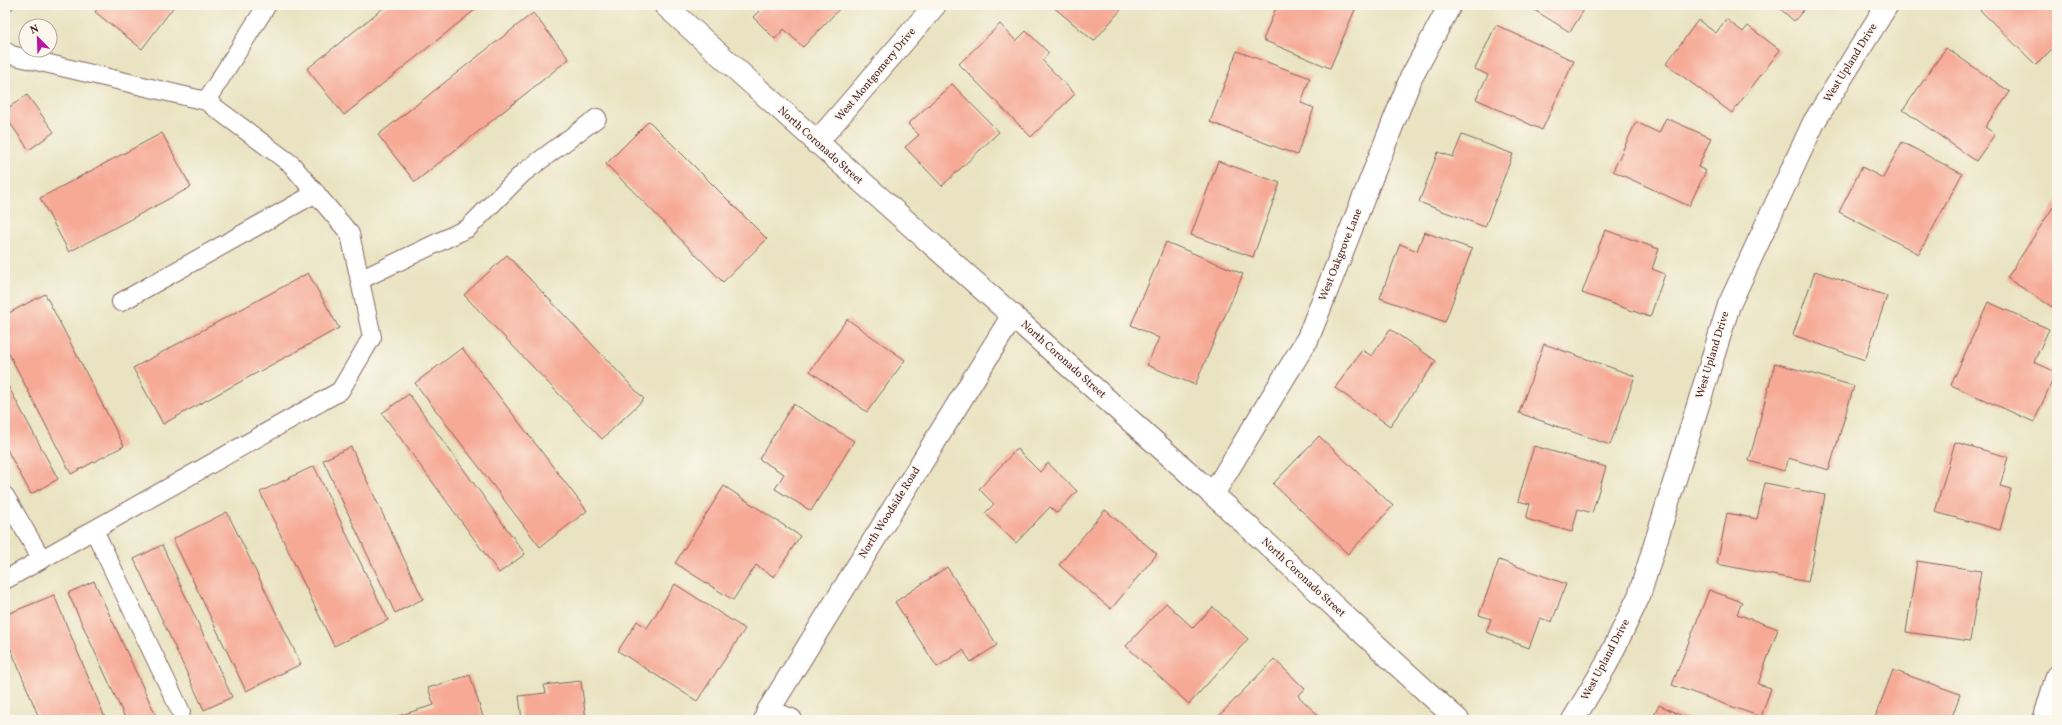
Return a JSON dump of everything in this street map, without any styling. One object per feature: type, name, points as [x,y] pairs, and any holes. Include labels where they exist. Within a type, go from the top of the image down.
[{"type":"street","name":"North Coronado Street","points":[[665,5],[816,144],[1013,315],[1213,494],[1458,720]]},
{"type":"street","name":"West Montgomery Drive","points":[[816,144],[935,5]]},
{"type":"street","name":"West Oakgrove Lane","points":[[1213,494],[1308,338],[1411,78],[1450,5]]},
{"type":"street","name":"West Upland Drive","points":[[1573,720],[1606,665],[1639,596],[1728,305],[1814,122],[1888,5]]},
{"type":"street","name":"North Woodside Road","points":[[791,720],[766,716],[1013,315]]},
{"type":"street","points":[[2044,720],[2057,676]]},
{"type":"lane","points":[[206,100],[267,5]]},
{"type":"lane","points":[[5,51],[11,54],[206,100],[291,164],[350,234],[372,337],[340,391],[94,530],[41,558],[5,580]]},
{"type":"lane","points":[[360,280],[468,228],[523,173],[597,118]]},
{"type":"lane","points":[[121,302],[316,193]]},
{"type":"lane","points":[[5,496],[41,558]]},
{"type":"lane","points":[[94,530],[181,712]]},
{"type":"building","points":[[5,5],[16,5],[5,16]]},
{"type":"building","points":[[100,5],[175,5],[142,49],[95,12]]},
{"type":"building","points":[[387,5],[481,5],[344,115],[307,69]]},
{"type":"building","points":[[758,5],[842,6],[803,47],[784,29],[775,39],[753,17],[762,8]]},
{"type":"building","points":[[1051,5],[1125,5],[1094,41]]},
{"type":"building","points":[[1277,5],[1357,5],[1330,68],[1263,40]]},
{"type":"building","points":[[1526,5],[1587,5],[1570,32]]},
{"type":"building","points":[[1776,5],[1808,5],[1794,21]]},
{"type":"building","points":[[1975,5],[2057,5],[2057,44],[2036,65]]},
{"type":"building","points":[[533,13],[569,59],[415,182],[378,135]]},
{"type":"building","points":[[1726,19],[1743,32],[1748,26],[1780,50],[1732,113],[1666,64],[1698,20],[1716,33]]},
{"type":"building","points":[[1000,24],[1016,41],[1026,31],[1049,53],[1042,60],[1075,94],[1031,137],[959,64]]},
{"type":"building","points":[[1496,25],[1574,61],[1542,130],[1476,99],[1488,75],[1475,69]]},
{"type":"building","points":[[1946,48],[2010,92],[1985,127],[1995,134],[1976,161],[1903,110]]},
{"type":"building","points":[[1237,51],[1310,78],[1301,103],[1314,108],[1297,155],[1210,122]]},
{"type":"building","points":[[952,84],[999,132],[942,186],[905,147],[919,135],[908,124]]},
{"type":"building","points":[[27,95],[54,132],[29,150],[5,116],[5,110]]},
{"type":"building","points":[[1666,118],[1711,138],[1698,167],[1706,171],[1689,206],[1613,171],[1636,122],[1659,133]]},
{"type":"building","points":[[649,121],[767,239],[723,282],[606,164]]},
{"type":"building","points":[[162,133],[191,187],[69,252],[40,198]]},
{"type":"building","points":[[1462,135],[1513,154],[1485,227],[1419,202],[1438,152],[1453,157]]},
{"type":"building","points":[[1902,142],[1962,174],[1919,254],[1839,212],[1862,167],[1883,178]]},
{"type":"building","points":[[1218,161],[1280,183],[1253,257],[1191,235]]},
{"type":"building","points":[[2057,201],[2057,310],[2007,278]]},
{"type":"building","points":[[1605,230],[1659,249],[1652,269],[1665,274],[1650,317],[1582,293]]},
{"type":"building","points":[[1424,232],[1472,249],[1445,322],[1380,298],[1400,244],[1417,251]]},
{"type":"building","points":[[1166,242],[1243,274],[1195,385],[1147,365],[1159,338],[1131,325]]},
{"type":"building","points":[[507,255],[644,399],[602,439],[464,295]]},
{"type":"building","points":[[1815,271],[1887,296],[1865,360],[1793,335]]},
{"type":"building","points":[[308,273],[339,328],[163,424],[133,368]]},
{"type":"building","points":[[45,294],[124,446],[71,474],[5,346],[5,315]]},
{"type":"building","points":[[1988,302],[2049,329],[2034,362],[2056,372],[2034,422],[1951,385]]},
{"type":"building","points":[[847,319],[905,360],[867,412],[810,371]]},
{"type":"building","points":[[1390,329],[1436,361],[1390,426],[1335,388],[1362,350],[1372,356]]},
{"type":"building","points":[[1544,344],[1635,376],[1610,445],[1519,413]]},
{"type":"building","points":[[462,348],[587,511],[540,547],[415,383]]},
{"type":"building","points":[[1775,363],[1854,386],[1829,470],[1788,458],[1784,471],[1749,461]]},
{"type":"building","points":[[5,380],[58,479],[31,494],[5,446]]},
{"type":"building","points":[[409,394],[525,554],[499,573],[382,413]]},
{"type":"building","points":[[793,404],[854,441],[811,511],[775,489],[784,474],[759,459]]},
{"type":"building","points":[[1319,436],[1393,506],[1348,554],[1273,484]]},
{"type":"building","points":[[1955,442],[2008,457],[2000,486],[2011,489],[2000,530],[1935,512]]},
{"type":"building","points":[[1534,446],[1606,467],[1592,513],[1578,509],[1572,532],[1526,519],[1530,504],[1518,501]]},
{"type":"building","points":[[351,447],[423,599],[395,613],[323,460]]},
{"type":"building","points":[[1017,449],[1040,472],[1048,463],[1077,491],[1057,513],[1050,507],[1016,543],[985,513],[994,504],[979,489]]},
{"type":"building","points":[[314,466],[388,620],[334,646],[260,492]]},
{"type":"building","points":[[1765,483],[1825,495],[1808,582],[1717,564],[1727,513],[1757,519]]},
{"type":"building","points":[[724,486],[800,536],[774,577],[756,565],[733,600],[675,563]]},
{"type":"building","points":[[1105,510],[1157,554],[1111,609],[1059,565]]},
{"type":"building","points":[[227,512],[301,664],[246,691],[173,539]]},
{"type":"building","points":[[162,545],[232,697],[204,710],[134,559]]},
{"type":"building","points":[[1499,560],[1566,584],[1552,622],[1540,618],[1529,648],[1486,632],[1491,619],[1479,615]]},
{"type":"building","points":[[1917,561],[1981,571],[1970,641],[1906,632]]},
{"type":"building","points":[[947,567],[997,645],[971,662],[963,650],[937,667],[895,602]]},
{"type":"building","points":[[94,581],[158,720],[126,720],[68,593]]},
{"type":"building","points":[[675,584],[745,629],[697,701],[618,651],[637,621],[647,628]]},
{"type":"building","points":[[1709,590],[1742,602],[1737,614],[1778,629],[1758,684],[1771,688],[1761,717],[1672,685]]},
{"type":"building","points":[[54,595],[106,720],[40,720],[5,635],[5,615]]},
{"type":"building","points":[[1166,603],[1193,628],[1213,607],[1248,639],[1189,704],[1126,646]]},
{"type":"building","points":[[1274,659],[1305,689],[1298,696],[1320,717],[1316,720],[1215,720]]},
{"type":"building","points":[[1893,670],[1960,694],[1951,720],[1874,720]]},
{"type":"building","points":[[470,675],[484,720],[391,720],[391,718],[434,705],[428,688]]},
{"type":"building","points":[[581,681],[586,720],[522,720],[519,696],[546,693],[544,685]]},
{"type":"building","points":[[1659,705],[1691,720],[1652,720]]}]
